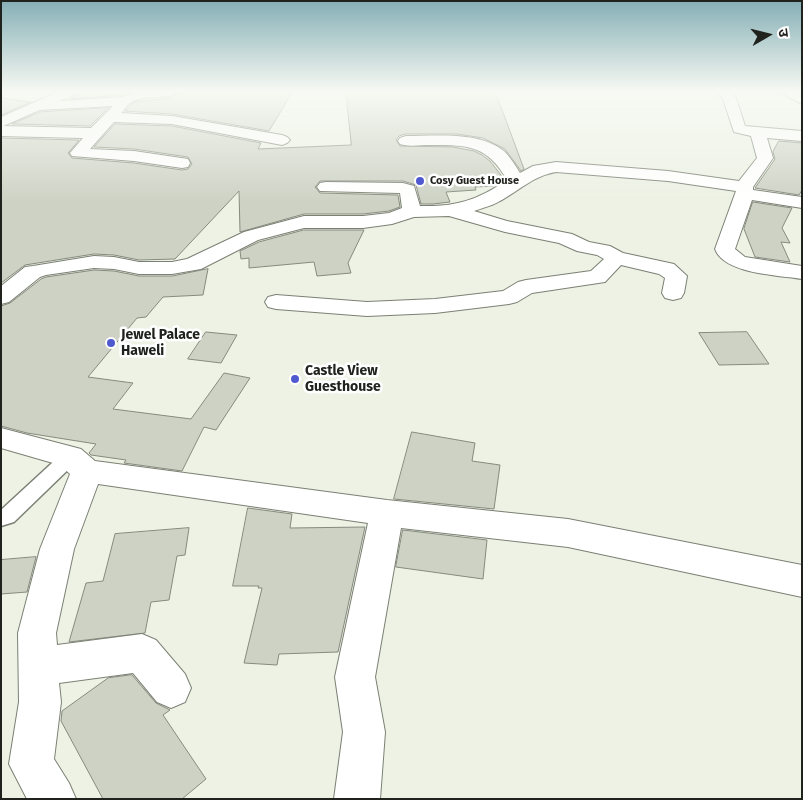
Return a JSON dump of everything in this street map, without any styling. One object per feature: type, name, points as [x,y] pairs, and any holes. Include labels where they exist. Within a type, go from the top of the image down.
[{"type":"street","points":[[99,128],[78,153],[134,156],[182,163]]},
{"type":"street","points":[[218,128],[282,140]]},
{"type":"street","points":[[739,128],[758,134],[802,136]]},
{"type":"street","points":[[1,131],[95,133]]},
{"type":"street","points":[[758,134],[765,158],[744,190],[726,249],[727,254],[740,262],[802,273]]},
{"type":"street","points":[[406,142],[482,146],[495,153],[505,162],[517,183]]},
{"type":"street","points":[[1,297],[33,272],[46,269],[94,262],[114,263],[139,268],[179,267],[205,260],[251,236],[288,226],[313,222],[350,223],[376,220],[412,211],[451,211],[466,208],[493,198],[519,180],[540,170],[556,167],[668,176],[802,203]]},
{"type":"street","points":[[326,187],[403,188],[408,190],[412,211]]},
{"type":"street","points":[[451,211],[505,226],[565,238],[584,247],[603,250],[616,258],[638,261],[672,272],[677,278],[673,293]]},
{"type":"street","points":[[276,302],[367,309],[455,304],[509,297],[526,287],[597,277],[616,258]]},
{"type":"street","points":[[1,438],[78,464],[387,513],[568,534],[802,581]]},
{"type":"street","points":[[53,799],[31,764],[40,702],[37,632],[78,464]]},
{"type":"street","points":[[357,799],[364,732],[355,677],[387,513]]},
{"type":"street","points":[[39,666],[142,654],[171,688]]},
{"type":"lane","points":[[1,518],[7,517],[78,464]]},
{"type":"building","points":[[111,128],[184,128],[261,143],[258,149],[351,145],[349,128],[509,128],[524,169],[521,171],[505,149],[483,138],[457,134],[405,134],[399,136],[396,140],[400,146],[453,147],[474,151],[490,161],[504,179],[495,186],[475,187],[476,190],[446,192],[450,202],[433,204],[421,204],[416,185],[403,181],[320,181],[315,187],[320,193],[398,195],[400,207],[389,211],[363,214],[304,214],[240,232],[239,191],[175,259],[139,260],[114,255],[94,254],[25,265],[1,283],[1,138],[79,140],[68,153],[72,158],[134,163],[182,170],[188,169],[192,164],[188,157],[134,149],[94,147]]},
{"type":"building","points":[[254,128],[271,128],[269,131]]},
{"type":"building","points":[[779,141],[802,143],[802,190],[799,195],[755,188],[775,159],[773,152]]},
{"type":"building","points":[[753,202],[792,208],[782,228],[790,243],[781,242],[790,262],[755,257],[744,229]]},
{"type":"building","points":[[304,230],[364,230],[348,263],[351,273],[317,276],[314,262],[249,268],[249,258],[241,259],[240,251],[259,242]]},
{"type":"building","points":[[208,269],[203,295],[163,297],[146,317],[137,318],[88,377],[133,383],[113,409],[191,419],[224,373],[250,378],[216,430],[204,427],[182,471],[124,463],[126,460],[91,455],[89,453],[96,444],[27,433],[1,426],[1,306],[10,303],[46,277],[94,270],[114,271],[139,276],[172,276]]},
{"type":"building","points":[[206,332],[237,335],[221,363],[188,359]]},
{"type":"building","points":[[747,332],[769,364],[719,365],[699,333]]},
{"type":"building","points":[[412,432],[475,443],[472,461],[500,465],[494,509],[394,499]]},
{"type":"building","points":[[248,508],[292,514],[290,528],[365,527],[338,652],[279,654],[277,665],[244,663],[262,588],[258,588],[259,586],[233,586]]},
{"type":"building","points":[[189,528],[185,555],[177,556],[169,600],[151,602],[145,633],[69,642],[86,583],[103,581],[115,534]]},
{"type":"building","points":[[403,530],[487,540],[483,579],[396,567]]},
{"type":"building","points":[[36,557],[27,592],[1,594],[1,560]]},
{"type":"building","points":[[132,675],[156,703],[170,710],[163,715],[206,779],[182,799],[103,799],[61,721],[62,711],[108,678]]},
{"type":"place","name":"Cosy Guest House","points":[[420,181]]},
{"type":"place","name":"Jewel Palace Haweli","points":[[111,343]]},
{"type":"place","name":"Castle View Guesthouse","points":[[295,379]]}]
